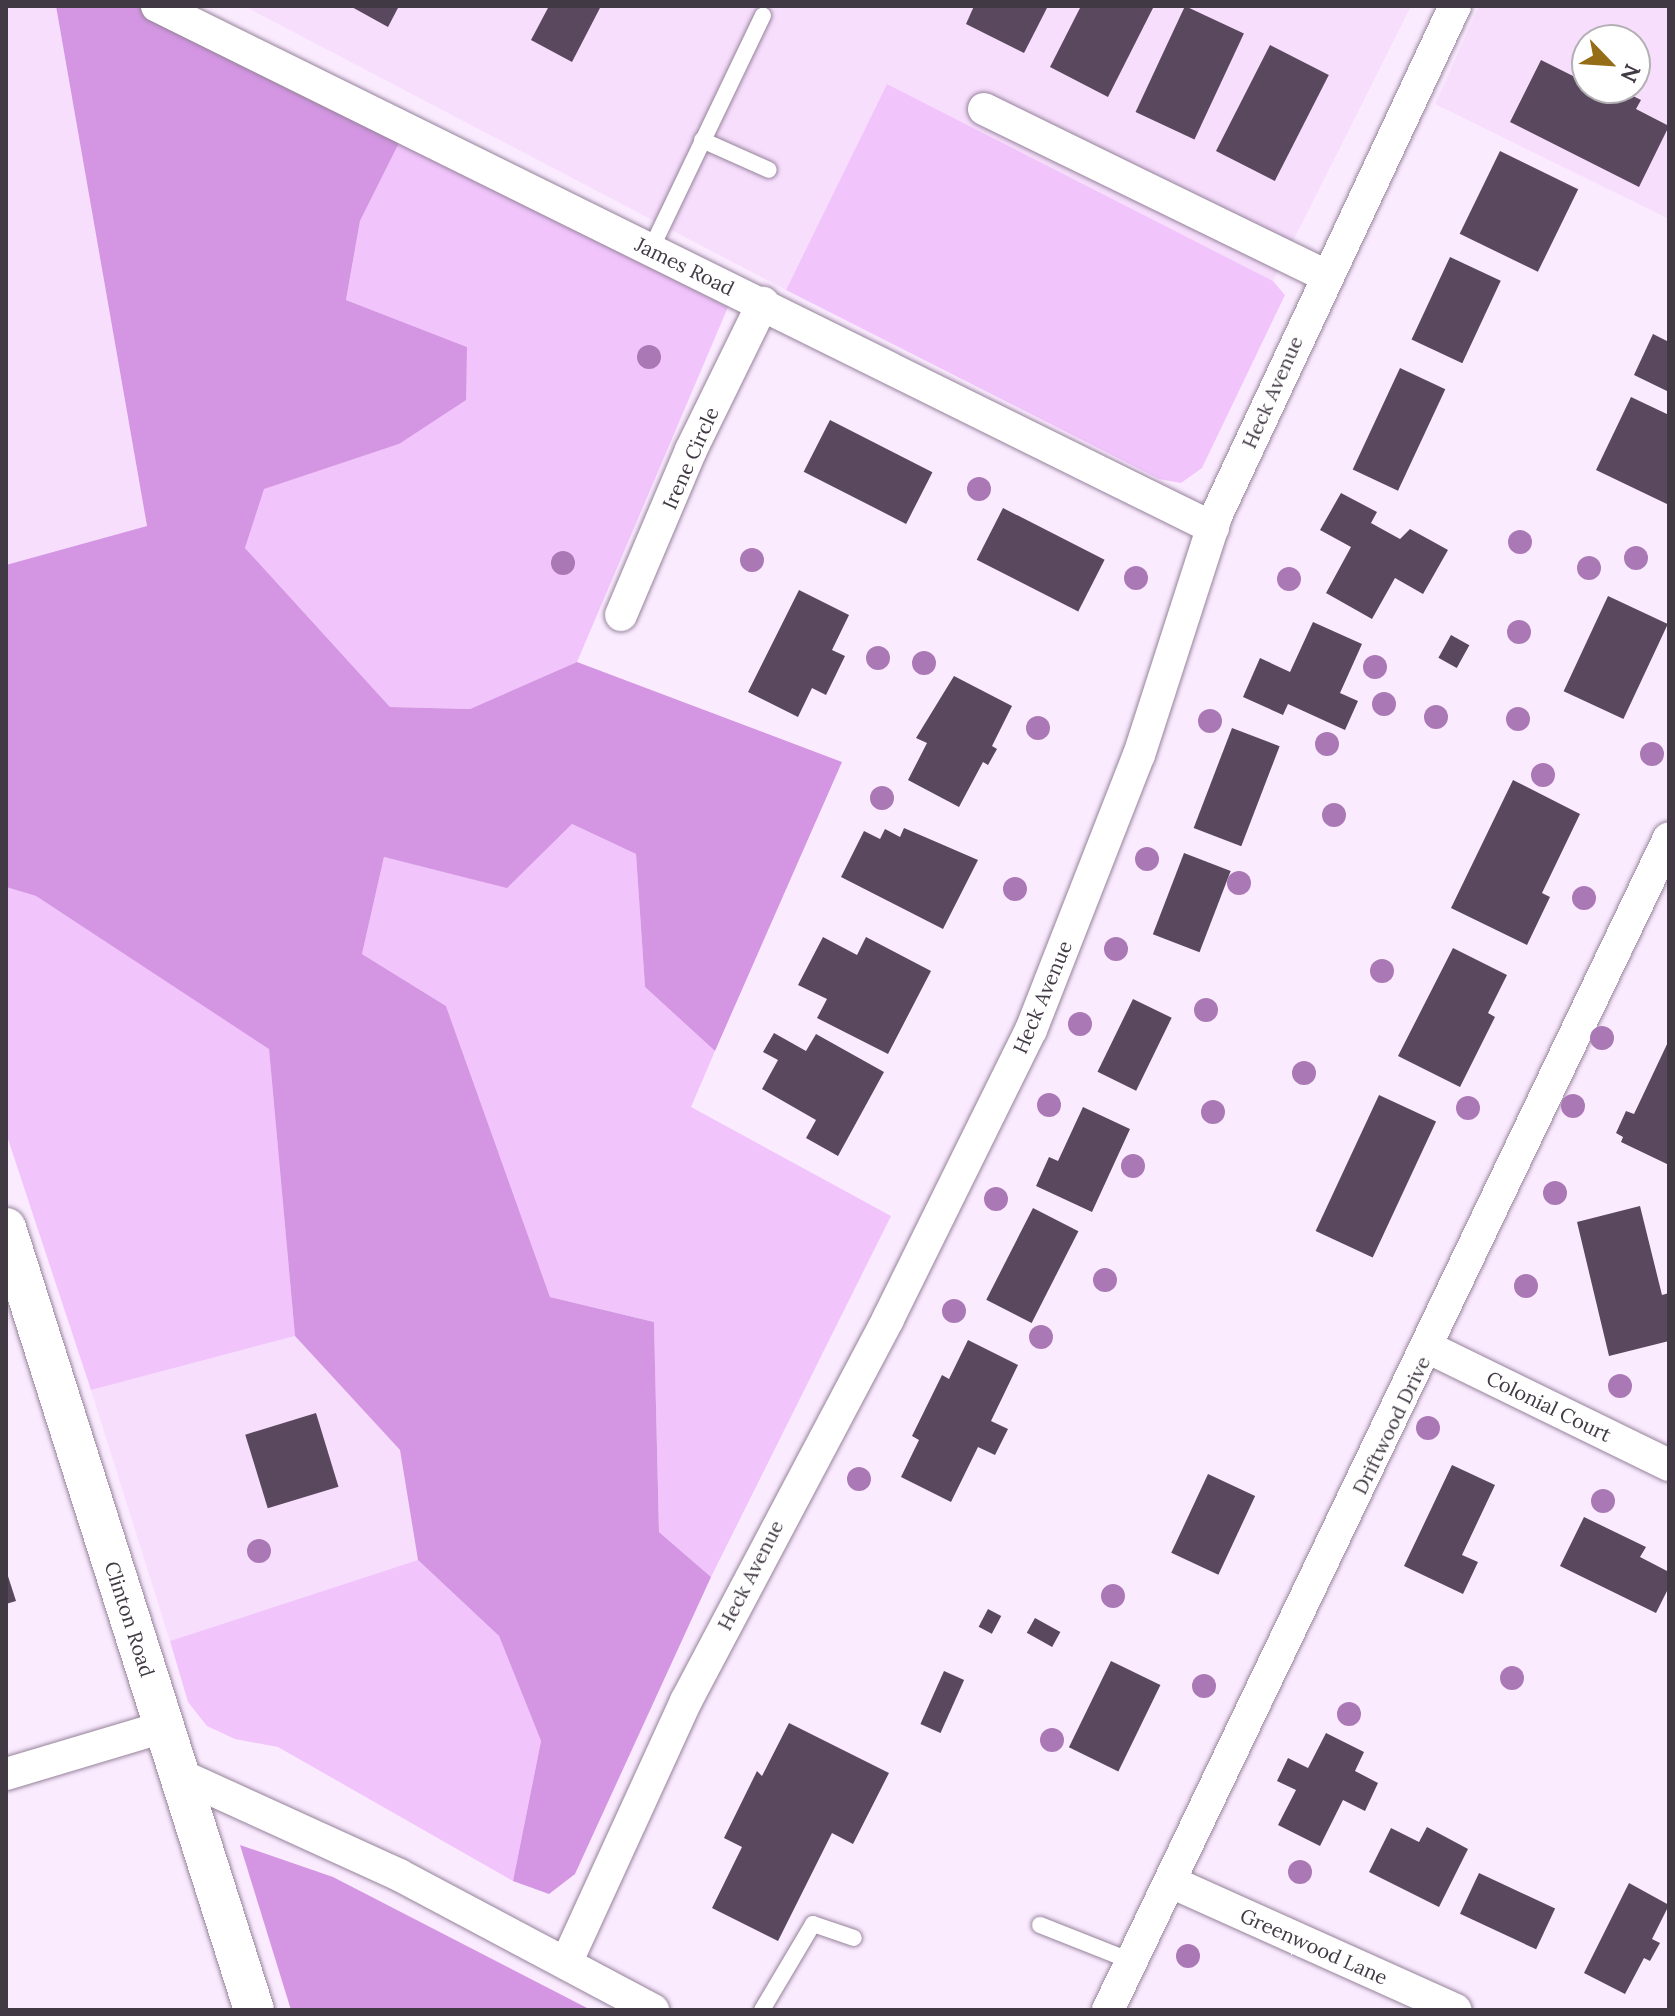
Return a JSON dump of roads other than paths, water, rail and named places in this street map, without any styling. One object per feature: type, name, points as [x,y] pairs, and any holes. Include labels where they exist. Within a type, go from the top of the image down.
[{"type":"street","name":"James Road","points":[[157,6],[1213,528]]},
{"type":"street","name":"Heck Avenue","points":[[567,1961],[686,1701],[888,1319],[1031,1030],[1139,755],[1213,528],[1325,275],[1455,6]]},
{"type":"street","points":[[984,109],[1325,275]]},
{"type":"street","name":"Irene Circle","points":[[621,615],[763,303]]},
{"type":"street","name":"Driftwood Drive","points":[[1108,2010],[1429,1348],[1669,838]]},
{"type":"street","name":"Clinton Road","points":[[6,1228],[254,2010]]},
{"type":"street","name":"Colonial Court","points":[[1429,1348],[1669,1465]]},
{"type":"street","points":[[6,1774],[164,1727]]},
{"type":"street","points":[[180,1775],[399,1875],[567,1961],[653,2010]]},
{"type":"street","name":"Greenwood Lane","points":[[1171,1882],[1456,2010]]},
{"type":"lane","points":[[651,249],[763,15]]},
{"type":"lane","points":[[702,140],[769,170]]},
{"type":"lane","points":[[762,2010],[813,1924],[854,1938]]},
{"type":"lane","points":[[1040,1925],[1131,1961]]}]
